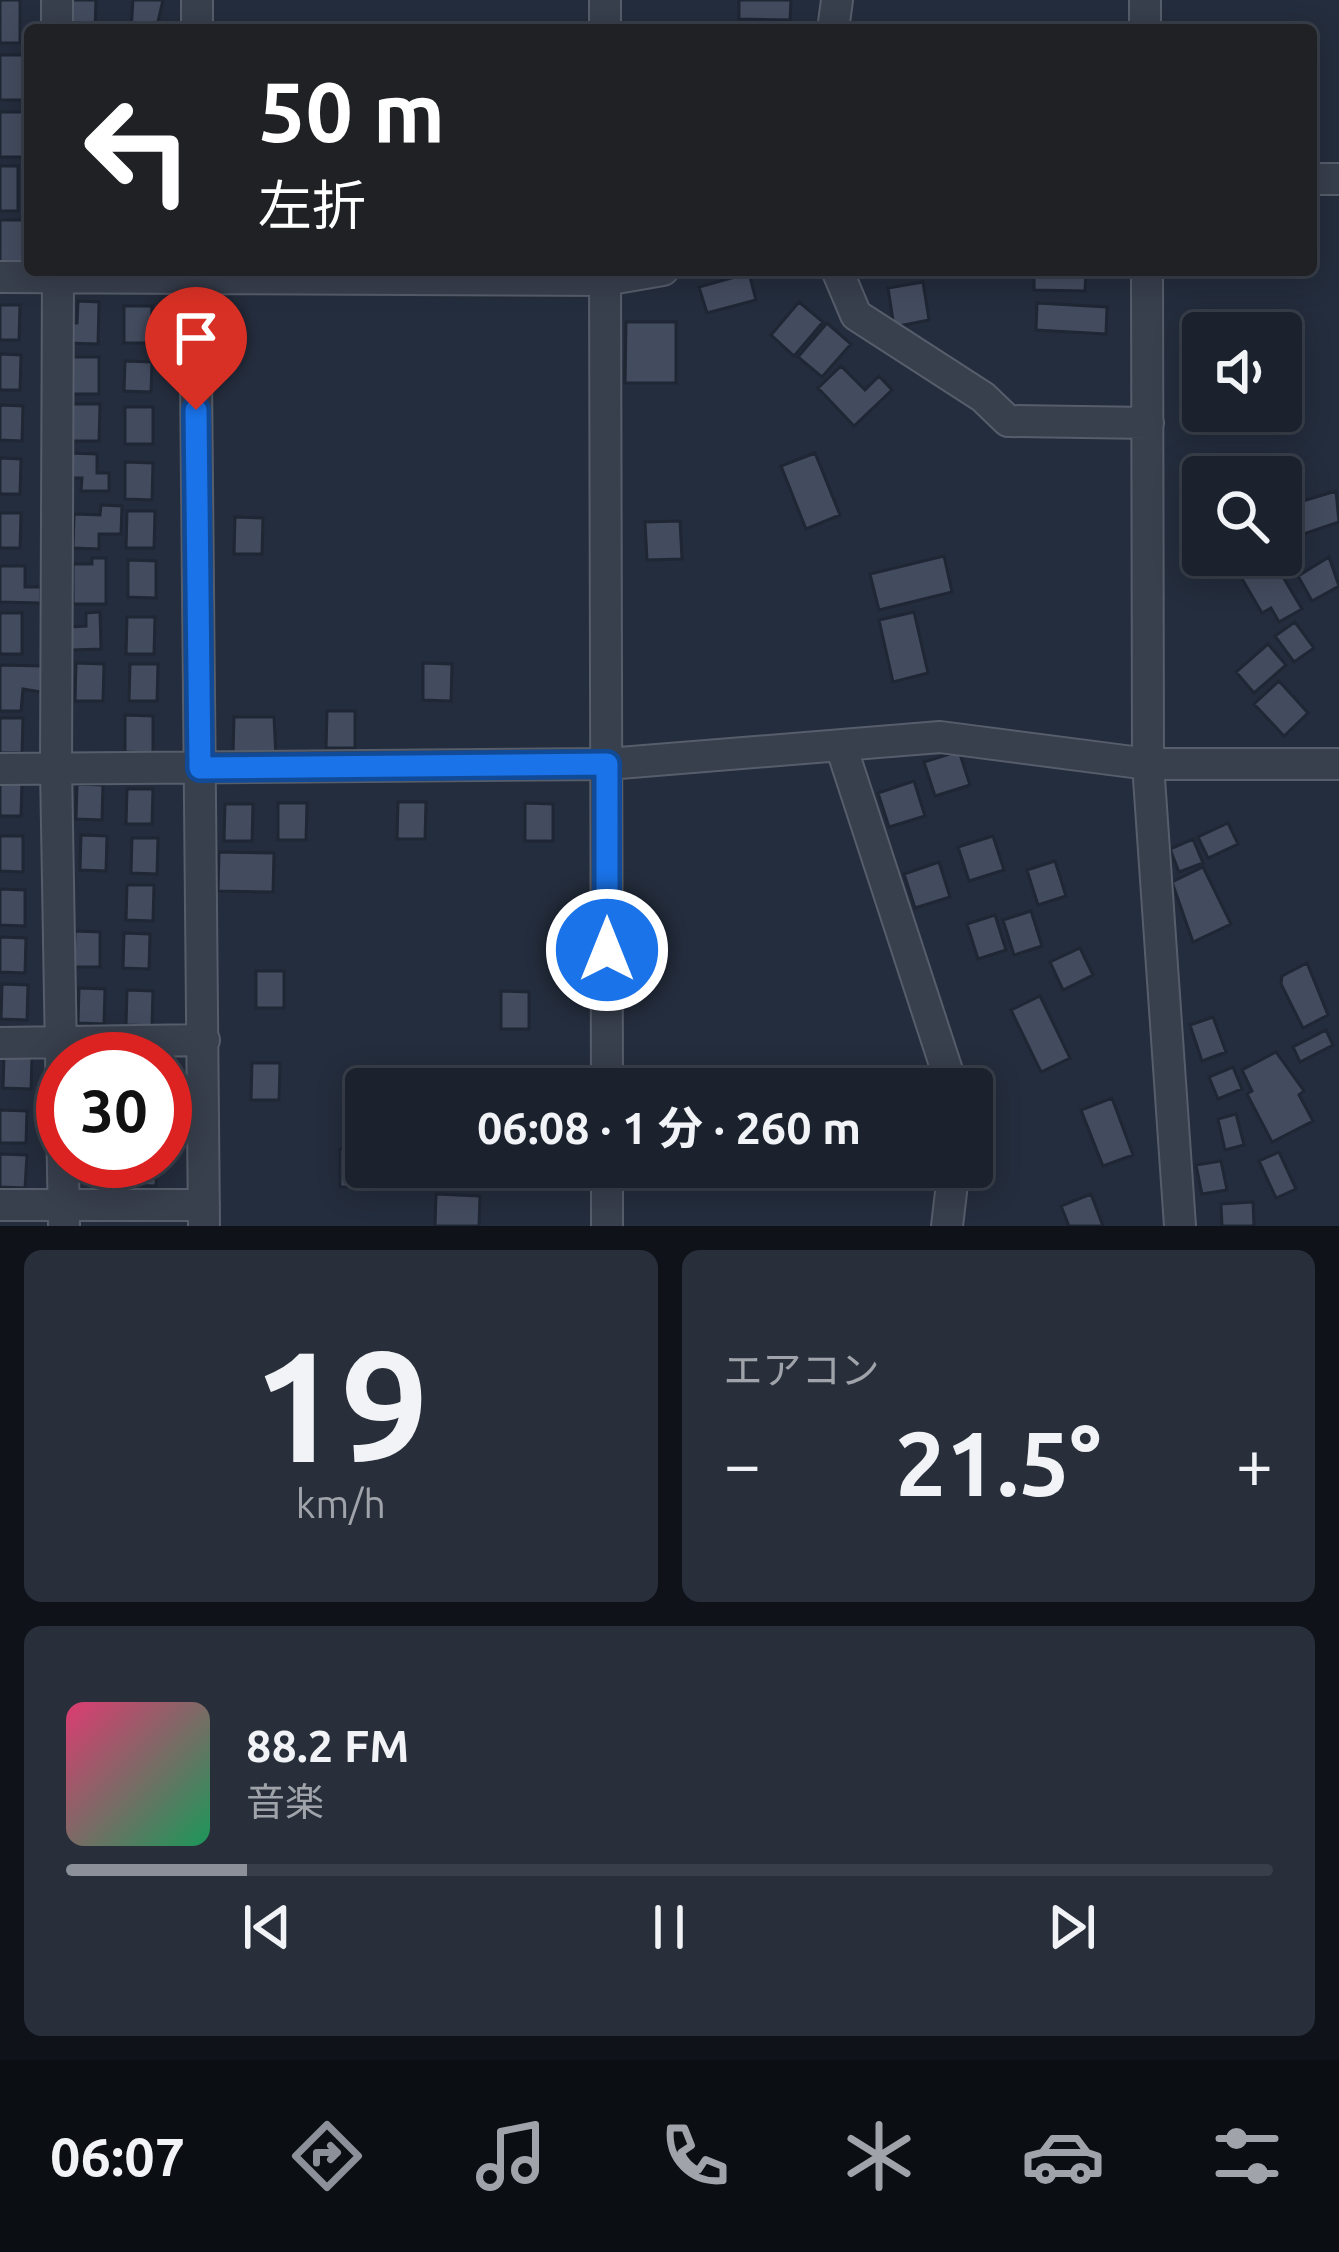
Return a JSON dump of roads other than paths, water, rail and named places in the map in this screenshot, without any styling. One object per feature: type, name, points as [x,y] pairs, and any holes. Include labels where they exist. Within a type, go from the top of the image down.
[{"type":"street","points":[[58,276],[56,768],[61,1032]]},
{"type":"street","points":[[0,1205],[64,1215],[204,1216],[195,276]]},
{"type":"street","points":[[605,276],[607,1068]]},
{"type":"street","points":[[840,276],[856,315],[982,397],[1009,421],[1148,423]]},
{"type":"street","points":[[1148,276],[1148,764],[1180,1226]]},
{"type":"street","points":[[0,769],[607,764],[940,737],[1148,764],[1339,764]]},
{"type":"street","points":[[841,746],[946,1068]]},
{"type":"street","points":[[192,1040],[204,1040]]},
{"type":"street","points":[[0,1043],[36,1042]]},
{"type":"street","points":[[607,1188],[607,1226]]},
{"type":"street","points":[[947,1226],[952,1188]]}]
